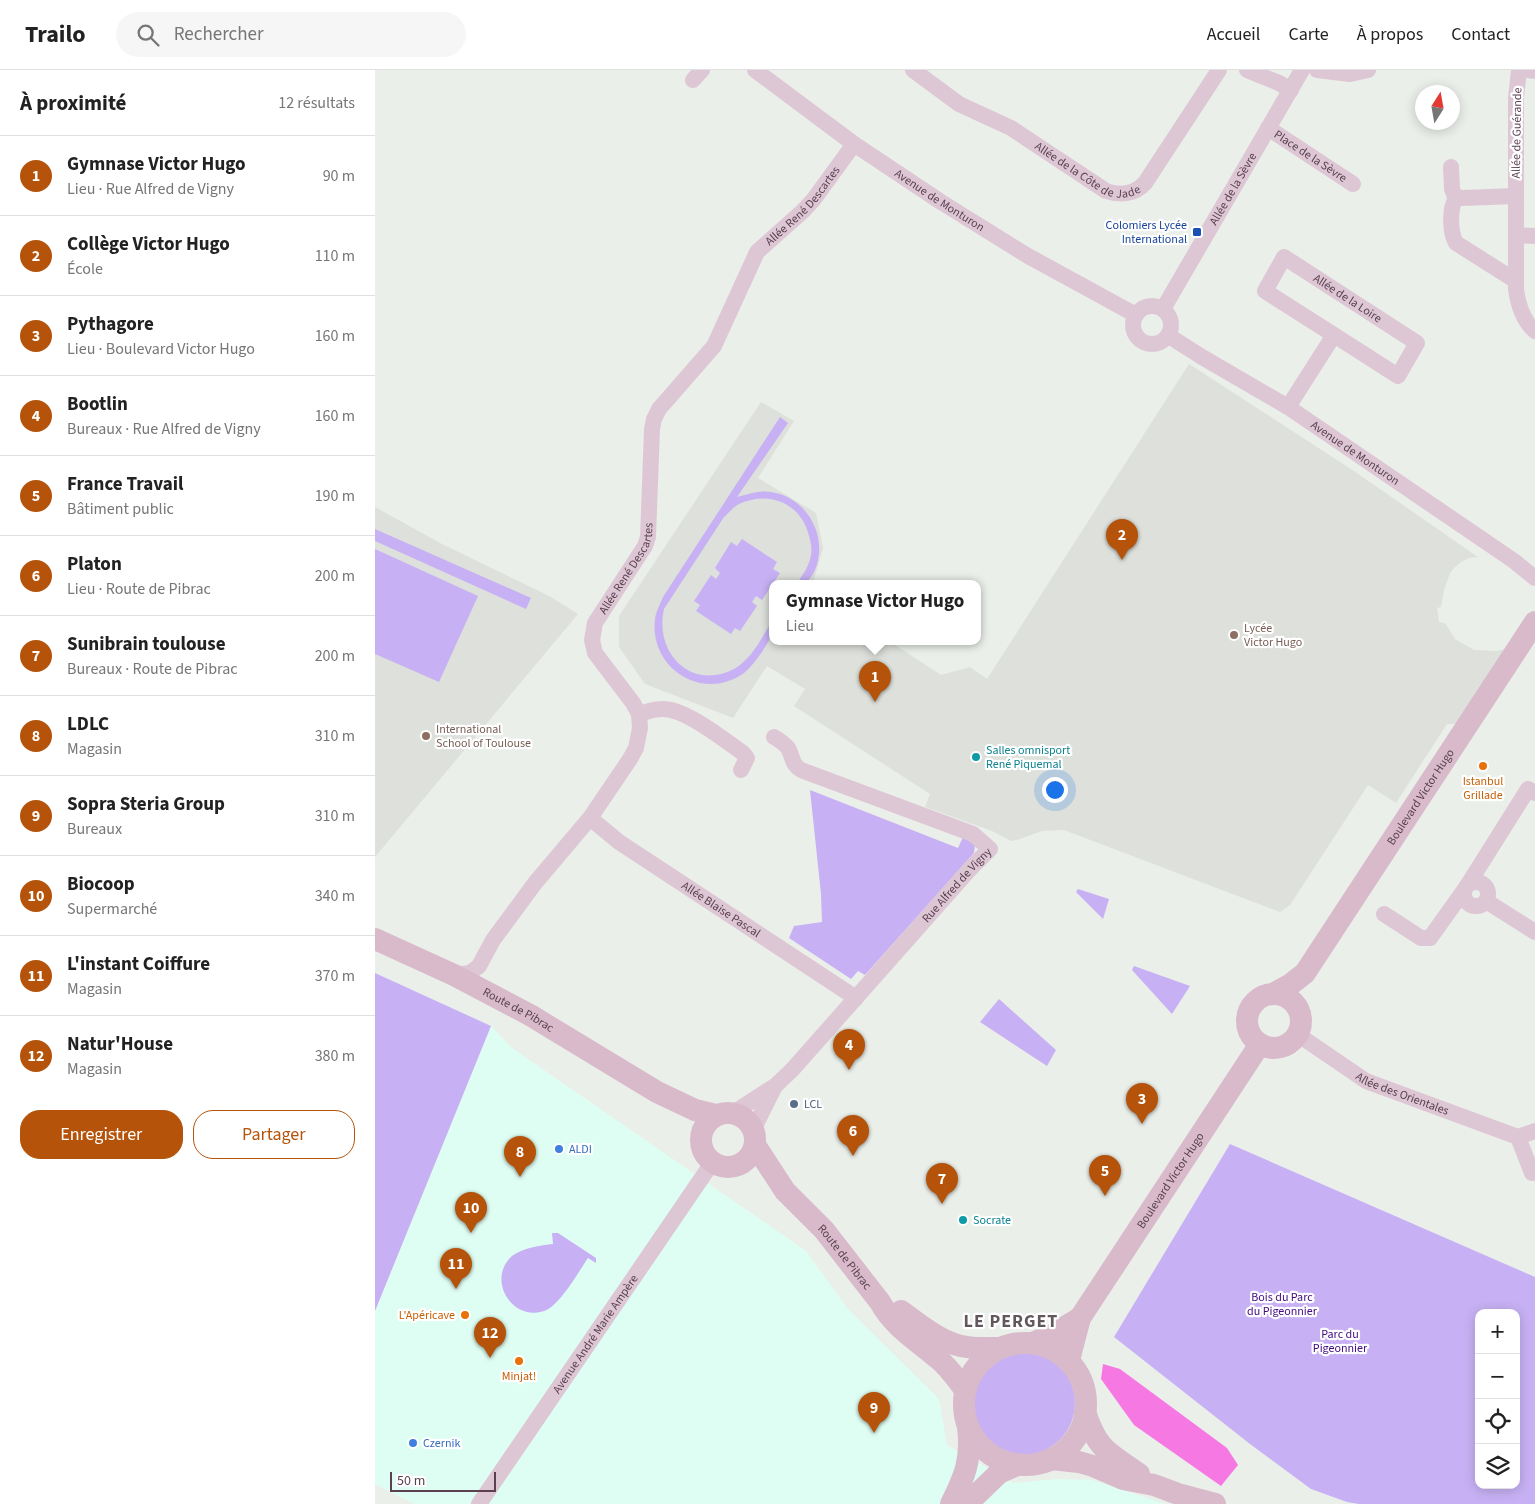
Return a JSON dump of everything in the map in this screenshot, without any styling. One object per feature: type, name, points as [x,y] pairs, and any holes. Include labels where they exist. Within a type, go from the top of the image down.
[{"type":"main road","name":"Boulevard Victor Hugo","points":[[1273,994],[1291,984],[1305,973],[1535,622]]},
{"type":"main road","name":"Route de Pibrac","points":[[375,939],[454,975],[530,1015],[657,1092],[695,1110],[725,1114]]},
{"type":"main road","name":"Boulevard Victor Hugo","points":[[1298,1009],[1305,973]]},
{"type":"main road","points":[[1280,994],[1291,999],[1298,1009],[1301,1018],[1297,1034],[1289,1043],[1278,1047],[1260,1044],[1249,1030],[1247,1017],[1249,1011],[1256,1001],[1266,995],[1280,994]]},
{"type":"main road","name":"Boulevard Victor Hugo","points":[[1069,1360],[1080,1318],[1260,1044]]},
{"type":"main road","name":"Route de Pibrac","points":[[657,1092],[701,1136]]},
{"type":"main road","points":[[725,1114],[745,1119],[754,1138],[748,1159],[735,1167],[725,1167],[712,1163],[704,1154],[700,1142],[704,1126],[725,1114]]},
{"type":"main road","name":"Route de Pibrac","points":[[754,1138],[785,1191],[824,1230],[880,1302],[885,1312],[908,1335],[938,1358],[965,1390]]},
{"type":"main road","name":"Route de Pibrac","points":[[735,1167],[785,1191]]},
{"type":"main road","name":"Route de Pibrac","points":[[880,1302],[891,1305],[921,1326],[960,1346],[1000,1348]]},
{"type":"main road","name":"Boulevard Victor Hugo","points":[[1033,1343],[1080,1318]]},
{"type":"main road","points":[[951,1504],[965,1477],[970,1452],[968,1426],[964,1408],[965,1390],[971,1374],[987,1355],[1016,1343],[1033,1343],[1052,1349],[1069,1360],[1082,1382],[1085,1394],[1085,1412],[1082,1425],[1066,1449],[1051,1459],[1036,1464],[1019,1464],[1003,1461],[985,1450],[978,1443],[968,1426]]},
{"type":"main road","points":[[1085,1412],[1096,1439],[1105,1450],[1154,1485]]},
{"type":"main road","points":[[1051,1459],[1079,1462],[1123,1479],[1154,1485],[1181,1495],[1215,1504]]},
{"type":"main road","points":[[967,1504],[999,1473],[1019,1464]]},
{"type":"street","name":"Avenue de Monturon","points":[[755,70],[900,176],[997,237],[1136,315]]},
{"type":"street","name":"Allée de la Côte de Jade","points":[[913,70],[959,104],[1011,128],[1106,191],[1117,193],[1134,192],[1145,183],[1219,70]]},
{"type":"street","points":[[1247,70],[1291,90]]},
{"type":"street","name":"Allée de la Sèvre","points":[[1163,309],[1302,70]]},
{"type":"street","points":[[1317,70],[1350,74],[1368,70]]},
{"type":"street","name":"Allée de Guérande","points":[[1519,70],[1516,98],[1516,282],[1519,306],[1529,325],[1535,331]]},
{"type":"street","points":[[1528,70],[1535,71]]},
{"type":"street","name":"Place de la Sèvre","points":[[1268,128],[1353,184]]},
{"type":"street","name":"Allée René Descartes","points":[[639,714],[633,703],[595,653],[592,636],[595,623],[645,546],[648,537],[651,429],[654,419],[659,409],[714,346],[757,252],[809,205],[855,144]]},
{"type":"street","points":[[1451,167],[1452,189],[1456,199],[1452,206],[1453,236],[1456,242],[1516,282]]},
{"type":"street","name":"Allée de Guérande","points":[[1456,199],[1516,196]]},
{"type":"street","points":[[1516,235],[1535,236]]},
{"type":"street","name":"Allée de la Loire","points":[[1284,257],[1417,343],[1398,376],[1334,335],[1265,291],[1284,257]]},
{"type":"street","points":[[1149,306],[1163,309],[1170,318],[1172,325],[1169,336],[1158,344],[1145,344],[1134,333],[1133,325],[1136,315],[1141,309],[1149,306]]},
{"type":"street","points":[[1288,408],[1334,335]]},
{"type":"street","name":"Avenue de Monturon","points":[[1169,336],[1198,363],[1288,408],[1514,561],[1535,578]]},
{"type":"street","points":[[454,975],[470,973],[479,966],[493,940],[535,883],[590,818],[633,754],[640,732],[639,714],[661,708],[686,715],[743,753],[747,758],[741,770]]},
{"type":"street","name":"Rue Alfred de Vigny","points":[[725,1114],[775,1086],[991,849],[973,834],[801,770],[793,763],[786,746],[774,737]]},
{"type":"street","points":[[1384,914],[1421,938],[1430,938],[1466,888],[1528,789],[1535,793]]},
{"type":"street","name":"Allée Blaise Pascal","points":[[590,818],[619,842],[856,998]]},
{"type":"street","points":[[1466,888],[1465,899],[1471,905],[1481,905],[1486,901],[1535,932]]},
{"type":"street","name":"Allée des Orientales","points":[[1297,1034],[1365,1081],[1518,1137]]},
{"type":"street","name":"Rue Alfred de Vigny","points":[[754,1138],[775,1086]]},
{"type":"street","points":[[1535,1131],[1518,1137],[1532,1172],[1535,1171]]},
{"type":"street","name":"Avenue André Marie Ampère","points":[[479,1504],[712,1163]]},
{"type":"shaded area","name":"Lycée Victor Hugo","points":[[1189,364],[1351,469],[1478,557],[1469,558],[1461,562],[1450,573],[1441,607],[1437,608],[1439,622],[1445,623],[1455,639],[1474,650],[1496,651],[1506,649],[1458,724],[1447,724],[1396,803],[1368,785],[1290,905],[1280,912],[1064,830],[1042,831],[1011,841],[992,831],[925,807],[930,794],[794,706],[805,689],[767,666],[733,718],[645,684],[619,647],[619,616],[761,402],[794,421],[758,478],[816,513],[823,548],[814,580],[769,580],[769,645],[895,645],[941,675],[970,667],[987,679]]},
{"type":"shaded area","name":"International School of Toulouse","points":[[375,507],[442,544],[551,597],[578,614],[375,857]]},
{"type":"shaded area","points":[[491,1026],[512,1048],[806,1251],[847,1308],[939,1399],[947,1445],[1013,1483],[1057,1479],[1092,1480],[1165,1504],[414,1504],[375,1484],[375,1311]]},
{"type":"shaded area","points":[[1103,1364],[1120,1369],[1227,1448],[1238,1465],[1221,1486],[1134,1425],[1101,1379]]},
{"type":"green space","points":[[780,417],[788,423],[737,497],[758,492],[771,492],[784,495],[804,510],[817,532],[819,557],[815,570],[808,580],[799,580],[809,563],[811,548],[810,538],[799,515],[782,502],[761,498],[750,500],[739,504],[724,517],[664,609],[662,625],[670,653],[679,664],[690,671],[704,675],[718,675],[734,669],[746,660],[769,626],[769,641],[760,655],[750,668],[741,675],[725,682],[709,684],[694,681],[680,675],[669,665],[660,652],[655,636],[656,614],[663,597]]},
{"type":"green space","points":[[375,529],[531,598],[526,609],[375,541]]},
{"type":"green space","points":[[742,539],[777,562],[773,569],[780,573],[775,580],[769,580],[769,590],[762,600],[756,596],[752,602],[757,606],[740,631],[735,628],[731,634],[696,611],[700,605],[694,601],[711,575],[716,579],[720,573],[715,568],[731,542],[737,546]]},
{"type":"green space","points":[[375,549],[478,596],[439,682],[375,654]]},
{"type":"green space","points":[[810,790],[958,848],[963,837],[975,845],[974,853],[865,975],[858,971],[851,979],[789,938],[794,926],[822,922],[821,894]]},
{"type":"green space","points":[[1078,889],[1109,899],[1103,919],[1076,892]]},
{"type":"green space","points":[[1134,966],[1190,986],[1172,1014],[1132,970]]},
{"type":"green space","points":[[375,973],[491,1026],[375,1311]]},
{"type":"green space","points":[[999,999],[1056,1050],[1047,1066],[980,1022]]},
{"type":"green space","name":"Bois du Parc du Pigeonnier","points":[[1230,1144],[1535,1277],[1535,1504],[1359,1504],[1347,1502],[1311,1489],[1250,1444],[1114,1337]]},
{"type":"green space","points":[[552,1233],[558,1233],[596,1258],[596,1263],[588,1258],[562,1296],[550,1308],[532,1313],[522,1310],[506,1296],[502,1286],[505,1265],[512,1256],[521,1251],[553,1244]]},
{"type":"green space","points":[[1023,1351],[1043,1355],[1052,1359],[1060,1366],[1067,1374],[1071,1383],[1075,1403],[1071,1423],[1067,1432],[1060,1440],[1052,1447],[1043,1451],[1023,1455],[1003,1451],[994,1447],[986,1440],[979,1432],[975,1423],[971,1403],[975,1383],[979,1374],[986,1366],[994,1359],[1003,1355]]},
{"type":"place","name":"Colomiers Lycée International","points":[[1197,232]]},
{"type":"place","name":"Collège Victor Hugo","points":[[1122,560]]},
{"type":"place","name":"Lycée Victor Hugo","points":[[1234,635]]},
{"type":"place","name":"Gymnase Victor Hugo","points":[[875,702]]},
{"type":"place","name":"International School of Toulouse","points":[[426,736]]},
{"type":"place","name":"Salles omnisport René Piquemal","points":[[976,757]]},
{"type":"place","name":"Istanbul Grillade","points":[[1483,766]]},
{"type":"place","name":"Bootlin","points":[[849,1070]]},
{"type":"place","name":"LCL","points":[[794,1104]]},
{"type":"place","name":"Pythagore","points":[[1142,1124]]},
{"type":"place","name":"ALDI","points":[[559,1149]]},
{"type":"place","name":"Platon","points":[[853,1156]]},
{"type":"place","name":"LDLC","points":[[520,1177]]},
{"type":"place","name":"France Travail","points":[[1105,1196]]},
{"type":"place","name":"Sunibrain toulouse","points":[[942,1204]]},
{"type":"place","name":"Socrate","points":[[963,1220]]},
{"type":"place","name":"Biocoop","points":[[471,1233]]},
{"type":"place","name":"L'instant Coiffure","points":[[456,1289]]},
{"type":"place","name":"L'Apéricave","points":[[465,1315]]},
{"type":"place","name":"Natur'House","points":[[490,1358]]},
{"type":"place","name":"Minjat!","points":[[519,1361]]},
{"type":"place","name":"Sopra Steria Group","points":[[874,1433]]},
{"type":"place","name":"Czernik","points":[[413,1443]]},
{"type":"district","name":"LE PERGET","points":[[1011,1321]]},
{"type":"park label","name":"Parc du Pigeonnier","points":[[1340,1341]]}]
